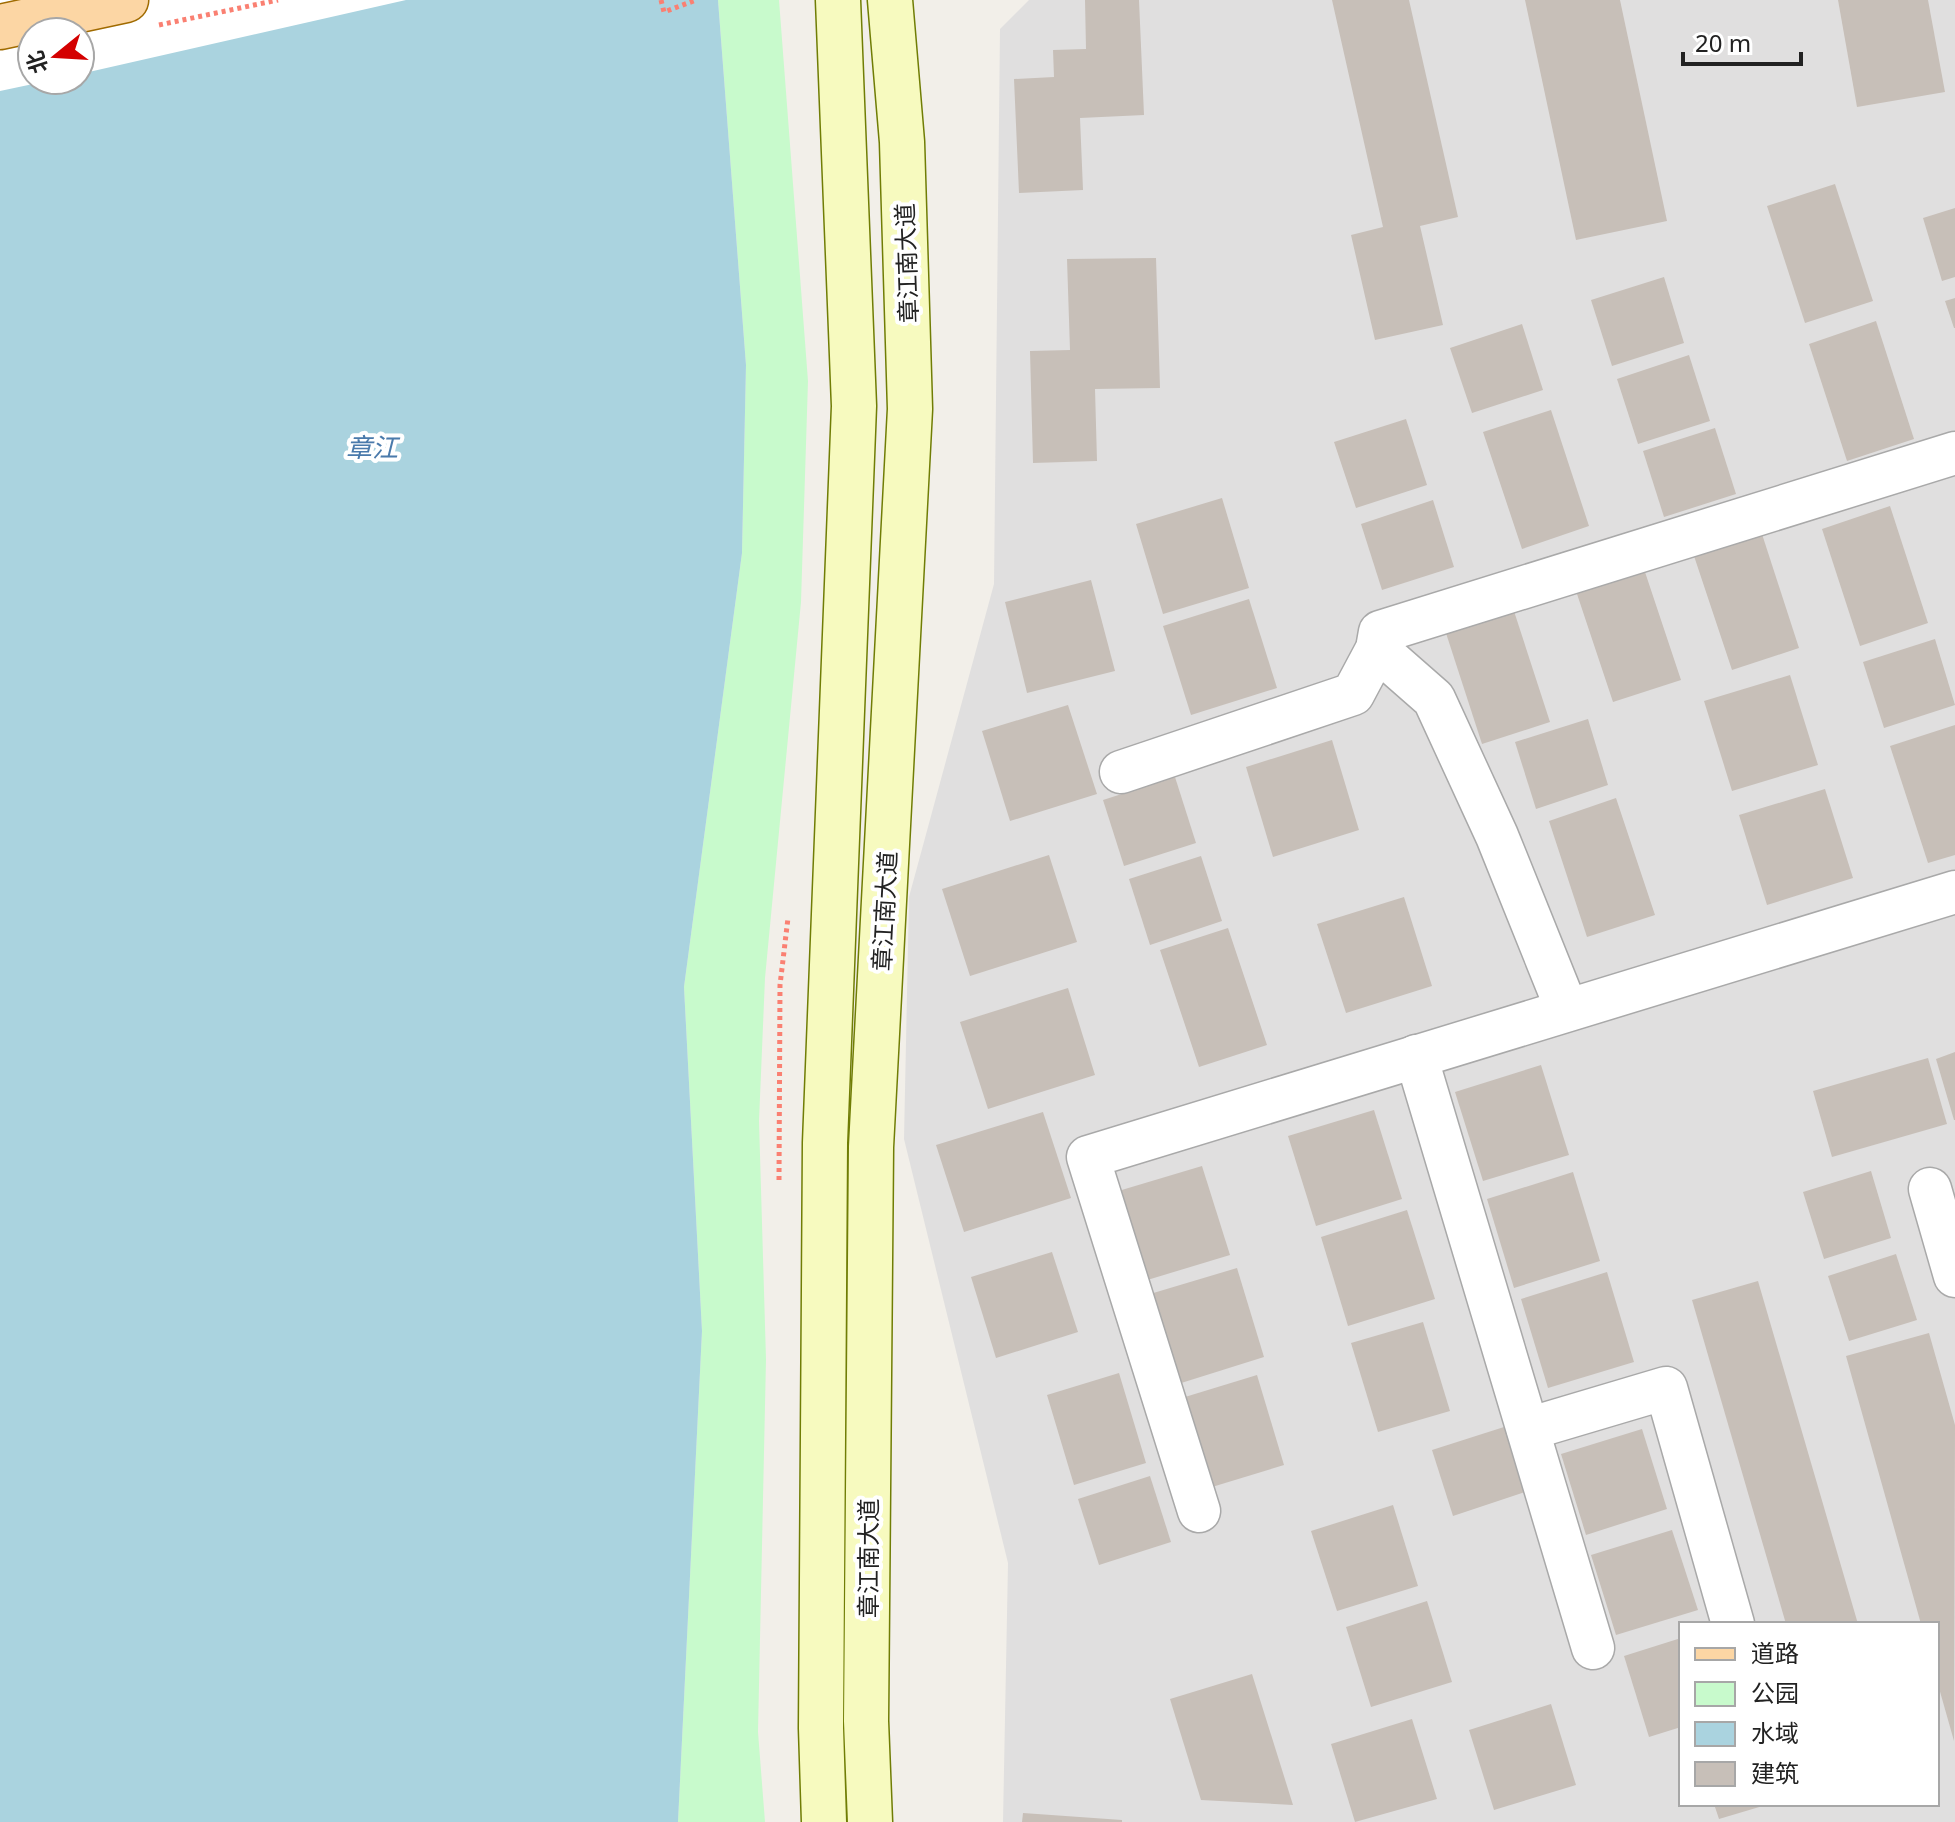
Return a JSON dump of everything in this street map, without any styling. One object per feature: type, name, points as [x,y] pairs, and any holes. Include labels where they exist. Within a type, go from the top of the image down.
[{"type":"main road","name":"章江南大道","points":[[824,1822],[821,1728],[825,1143],[854,406],[838,0]]},
{"type":"main road","name":"章江南大道","points":[[870,1822],[866,1721],[871,1147],[910,409],[902,142],[890,0]]},
{"type":"main road","points":[[0,27],[138,14]]},
{"type":"street","points":[[1121,772],[1353,694],[1377,649],[1380,632],[1955,453]]},
{"type":"street","points":[[1377,649],[1434,699],[1497,836],[1567,1010]]},
{"type":"street","points":[[1199,1511],[1088,1157],[1955,892]]},
{"type":"street","points":[[1416,1056],[1593,1648]]},
{"type":"street","points":[[1930,1189],[1955,1276]]},
{"type":"street","points":[[1528,1429],[1666,1388],[1732,1622]]},
{"type":"path","points":[[138,14],[278,0]]},
{"type":"path","points":[[661,0],[664,12],[696,0]]},
{"type":"shaded area","points":[[1029,0],[1955,0],[1955,1822],[1003,1822],[1008,1563],[904,1139],[909,897],[994,584],[1000,29]]},
{"type":"green space","points":[[718,0],[779,0],[808,381],[801,602],[765,978],[759,1121],[766,1359],[758,1732],[765,1822],[678,1822],[702,1331],[684,987],[742,553],[746,365]]},
{"type":"water","name":"章江","points":[[0,0],[718,0],[746,365],[742,553],[684,987],[702,1331],[678,1822],[0,1822]]},
{"type":"pier","points":[[0,0],[406,0],[96,70],[96,16],[16,16],[16,88],[0,91]]},
{"type":"building","points":[[1085,0],[1139,0],[1144,115],[1080,118],[1083,190],[1019,193],[1014,79],[1054,77],[1053,50],[1086,49]]},
{"type":"building","points":[[1332,0],[1409,0],[1458,217],[1420,226],[1443,325],[1375,340],[1351,235],[1383,227]]},
{"type":"building","points":[[1525,0],[1620,0],[1667,221],[1576,240]]},
{"type":"building","points":[[1838,0],[1928,0],[1945,92],[1857,107]]},
{"type":"building","points":[[1835,184],[1873,301],[1805,323],[1767,206]]},
{"type":"building","points":[[1955,208],[1955,277],[1942,281],[1923,218]]},
{"type":"building","points":[[1156,258],[1160,388],[1095,389],[1097,461],[1033,463],[1030,351],[1070,350],[1067,259]]},
{"type":"building","points":[[1664,277],[1684,343],[1612,366],[1591,300]]},
{"type":"building","points":[[1955,298],[1955,328],[1954,328],[1945,301]]},
{"type":"building","points":[[1876,321],[1914,439],[1847,461],[1809,344]]},
{"type":"building","points":[[1522,324],[1543,390],[1472,413],[1450,348]]},
{"type":"building","points":[[1689,355],[1710,421],[1638,444],[1617,379]]},
{"type":"building","points":[[1551,410],[1589,526],[1522,549],[1483,432]]},
{"type":"building","points":[[1406,419],[1427,485],[1356,508],[1334,442]]},
{"type":"building","points":[[1715,428],[1736,494],[1664,517],[1643,451]]},
{"type":"building","points":[[1222,498],[1249,588],[1163,614],[1136,524]]},
{"type":"building","points":[[1433,500],[1454,567],[1382,590],[1361,524]]},
{"type":"building","points":[[1890,506],[1928,623],[1860,646],[1822,529]]},
{"type":"building","points":[[1761,531],[1799,648],[1732,670],[1693,553]]},
{"type":"building","points":[[1642,563],[1681,680],[1613,702],[1574,585]]},
{"type":"building","points":[[1091,580],[1115,671],[1027,693],[1005,602]]},
{"type":"building","points":[[1249,599],[1277,688],[1191,715],[1163,626]]},
{"type":"building","points":[[1512,605],[1550,722],[1482,744],[1444,627]]},
{"type":"building","points":[[1935,639],[1955,705],[1884,728],[1863,662]]},
{"type":"building","points":[[1790,675],[1818,765],[1732,791],[1704,701]]},
{"type":"building","points":[[1068,705],[1097,794],[1010,821],[982,731]]},
{"type":"building","points":[[1588,719],[1608,785],[1536,809],[1515,742]]},
{"type":"building","points":[[1955,725],[1955,855],[1928,863],[1890,746]]},
{"type":"building","points":[[1332,740],[1359,830],[1273,857],[1246,767]]},
{"type":"building","points":[[1175,777],[1196,843],[1124,866],[1103,800]]},
{"type":"building","points":[[1825,789],[1853,878],[1767,905],[1739,815]]},
{"type":"building","points":[[1616,798],[1655,915],[1587,937],[1549,821]]},
{"type":"building","points":[[1049,855],[1077,942],[970,976],[942,889]]},
{"type":"building","points":[[1201,856],[1222,921],[1150,945],[1129,879]]},
{"type":"building","points":[[1404,897],[1432,986],[1346,1013],[1317,924]]},
{"type":"building","points":[[1228,928],[1267,1045],[1199,1067],[1160,950]]},
{"type":"building","points":[[1068,988],[1095,1075],[988,1109],[960,1022]]},
{"type":"building","points":[[1955,1052],[1955,1120],[1954,1120],[1936,1059]]},
{"type":"building","points":[[1928,1058],[1947,1124],[1832,1157],[1813,1091]]},
{"type":"building","points":[[1541,1065],[1569,1155],[1483,1181],[1455,1092]]},
{"type":"building","points":[[1374,1110],[1402,1199],[1316,1226],[1288,1136]]},
{"type":"building","points":[[1043,1112],[1071,1198],[964,1232],[936,1145]]},
{"type":"building","points":[[1202,1166],[1230,1255],[1144,1281],[1115,1192]]},
{"type":"building","points":[[1871,1171],[1891,1238],[1824,1259],[1803,1192]]},
{"type":"building","points":[[1573,1172],[1600,1261],[1514,1288],[1487,1199]]},
{"type":"building","points":[[1407,1210],[1435,1299],[1348,1326],[1321,1237]]},
{"type":"building","points":[[1052,1252],[1078,1332],[996,1358],[971,1277]]},
{"type":"building","points":[[1896,1254],[1917,1320],[1849,1341],[1828,1276]]},
{"type":"building","points":[[1237,1268],[1264,1357],[1178,1384],[1150,1294]]},
{"type":"building","points":[[1607,1272],[1634,1362],[1548,1388],[1521,1299]]},
{"type":"building","points":[[1758,1281],[1857,1622],[1785,1622],[1692,1300]]},
{"type":"building","points":[[1423,1322],[1450,1411],[1378,1432],[1351,1343]]},
{"type":"building","points":[[1929,1333],[1955,1425],[1954,1741],[1939,1688],[1939,1622],[1920,1622],[1846,1356]]},
{"type":"building","points":[[1119,1373],[1146,1463],[1074,1485],[1047,1395]]},
{"type":"building","points":[[1257,1375],[1284,1465],[1212,1487],[1185,1397]]},
{"type":"building","points":[[1504,1427],[1525,1492],[1453,1516],[1432,1450]]},
{"type":"building","points":[[1642,1429],[1667,1509],[1586,1535],[1561,1454]]},
{"type":"building","points":[[1150,1476],[1171,1542],[1099,1565],[1078,1499]]},
{"type":"building","points":[[1393,1505],[1418,1586],[1337,1611],[1311,1531]]},
{"type":"building","points":[[1672,1530],[1698,1610],[1616,1635],[1591,1555]]},
{"type":"building","points":[[1427,1601],[1452,1682],[1371,1707],[1346,1627]]},
{"type":"building","points":[[1679,1639],[1679,1728],[1649,1737],[1624,1656]]},
{"type":"building","points":[[1252,1674],[1293,1805],[1201,1800],[1170,1699]]},
{"type":"building","points":[[1551,1704],[1576,1785],[1494,1810],[1469,1730]]},
{"type":"building","points":[[1412,1719],[1437,1799],[1355,1822],[1331,1744]]},
{"type":"building","points":[[1715,1806],[1763,1806],[1719,1819]]},
{"type":"building","points":[[1023,1813],[1122,1820],[1122,1822],[1022,1822]]}]
